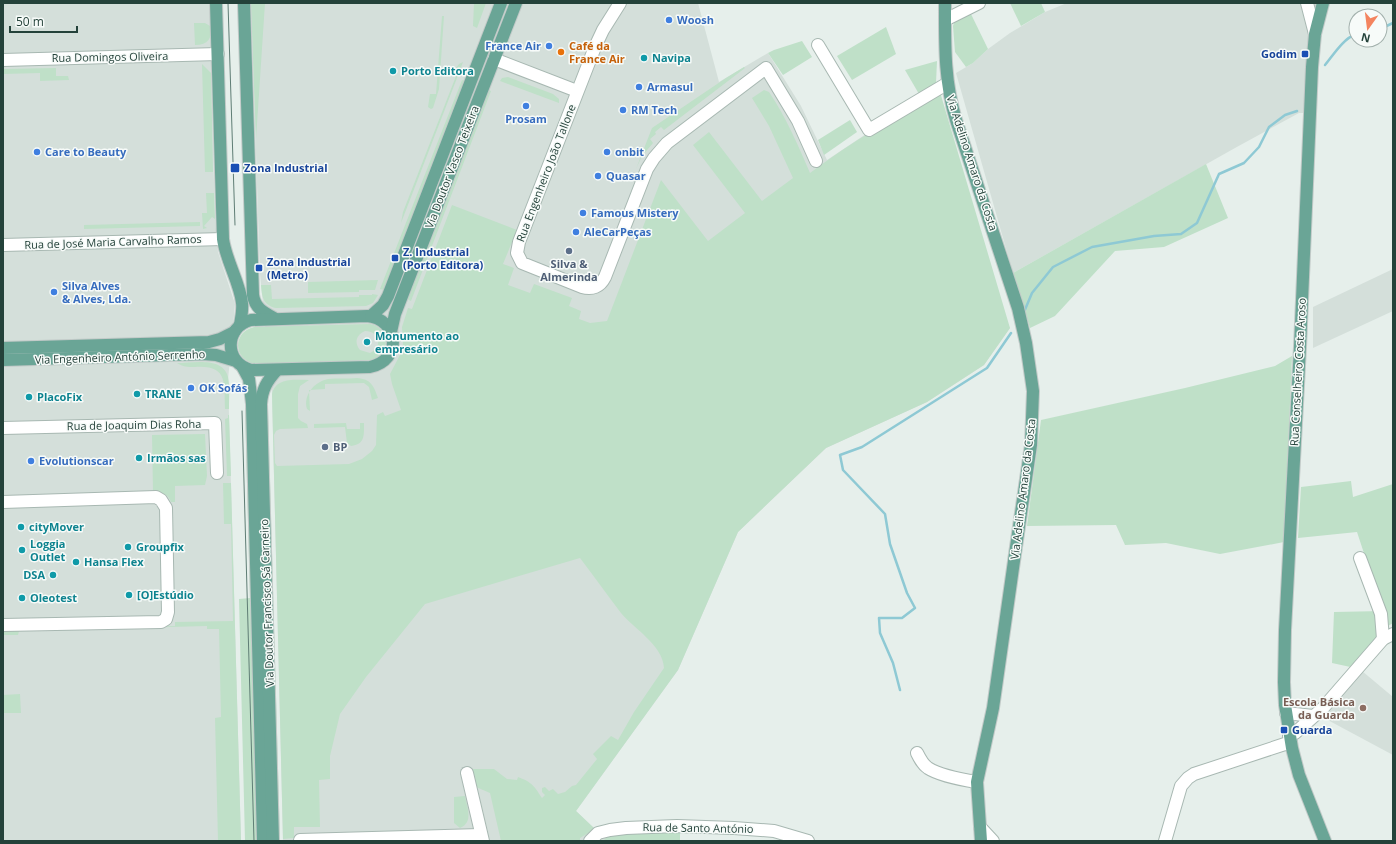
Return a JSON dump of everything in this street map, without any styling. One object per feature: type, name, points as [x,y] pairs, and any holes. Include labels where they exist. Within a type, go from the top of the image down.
[{"type":"main road","name":"Via Doutor Francisco Sá Carneiro","points":[[216,3],[223,239],[227,256],[241,297],[242,309],[231,345],[231,352],[249,379],[252,404],[263,841]]},
{"type":"main road","points":[[244,3],[253,295],[257,307],[275,319]]},
{"type":"main road","name":"Via Doutor Vasco Teixeira","points":[[371,316],[378,311],[386,301],[502,3]]},
{"type":"main road","name":"Via Doutor Vasco Teixeira","points":[[278,370],[377,366],[384,362],[392,352],[392,332],[395,314],[516,3]]},
{"type":"main road","name":"Via Adelino Amaro da Costa","points":[[945,3],[946,68],[954,113],[1018,308],[1026,343],[1033,391],[1031,445],[993,708],[977,782],[981,841]]},
{"type":"main road","name":"Rua Conselheiro Costa Aroso","points":[[1323,3],[1315,34],[1285,630],[1284,682],[1286,713],[1290,739],[1300,775],[1325,841]]},
{"type":"main road","points":[[482,54],[494,59]]},
{"type":"main road","points":[[371,316],[381,320],[392,332]]},
{"type":"main road","name":"Via Engenheiro António Serrenho","points":[[3,348],[209,342],[220,339],[251,320],[371,316]]},
{"type":"main road","name":"Via Engenheiro António Serrenho","points":[[3,360],[203,354],[216,355],[251,370],[278,370]]},
{"type":"main road","name":"Via Doutor Francisco Sá Carneiro","points":[[273,841],[261,404],[263,390],[266,383],[278,370]]},
{"type":"street","name":"Rua Engenheiro João Tallone","points":[[620,3],[598,40],[519,242],[517,250],[518,258],[525,265],[582,287],[593,288],[600,284],[604,280],[645,173],[658,152],[667,143],[766,68],[791,109],[816,161]]},
{"type":"street","points":[[945,20],[979,3]]},
{"type":"street","points":[[1307,3],[1315,34]]},
{"type":"street","points":[[818,45],[869,130],[948,83]]},
{"type":"street","name":"Rua Domingos Oliveira","points":[[3,60],[218,54]]},
{"type":"street","name":"Rua Engenheiro João Tallone","points":[[494,59],[577,92]]},
{"type":"street","name":"Rua de José Maria Carvalho Ramos","points":[[3,245],[223,239]]},
{"type":"street","name":"Rua de Joaquim Dias Roha","points":[[3,428],[215,423],[216,474]]},
{"type":"street","points":[[3,502],[156,497],[161,500],[166,508],[168,612],[166,618],[161,622],[3,625]]},
{"type":"street","points":[[1165,841],[1181,786],[1188,778],[1194,774],[1290,739],[1323,708],[1388,636],[1360,558]]},
{"type":"street","points":[[1286,713],[1313,716]]},
{"type":"street","points":[[917,753],[921,762],[928,768],[963,780],[977,782]]},
{"type":"street","points":[[300,840],[482,838],[467,773]]},
{"type":"street","name":"Rua de Santo António","points":[[590,841],[598,833],[610,830],[677,826],[774,831],[808,841]]},
{"type":"street","points":[[980,827],[993,841]]},
{"type":"shaded area","points":[[3,3],[211,3],[211,73],[215,219],[218,252],[235,304],[228,380],[241,841],[3,841]]},
{"type":"shaded area","points":[[251,3],[698,3],[719,82],[768,53],[801,106],[827,160],[866,134],[1010,328],[984,365],[927,402],[826,448],[738,532],[678,670],[576,811],[595,829],[664,841],[283,841],[272,394],[260,274]]},
{"type":"shaded area","points":[[1067,3],[1322,3],[1309,113],[1299,113],[1013,273],[956,73],[973,63],[988,49],[1010,33],[1045,12]]},
{"type":"shaded area","points":[[1393,269],[1393,311],[1313,348],[1313,307]]},
{"type":"shaded area","name":"Escola Básica da Guarda","points":[[1362,671],[1393,697],[1393,755],[1324,718]]},
{"type":"green space","points":[[251,3],[265,3],[256,139]]},
{"type":"green space","points":[[474,3],[486,3],[477,28],[473,26]]},
{"type":"green space","points":[[1010,3],[1041,3],[1045,12],[1021,26]]},
{"type":"green space","points":[[970,12],[988,49],[973,63],[966,67],[955,52],[953,26],[955,20]]},
{"type":"green space","points":[[442,16],[444,16],[439,89],[433,108],[431,109],[428,107],[430,94],[436,94]]},
{"type":"green space","points":[[194,23],[205,23],[210,26],[210,37],[203,44],[195,45]]},
{"type":"green space","points":[[886,27],[896,54],[852,80],[837,56]]},
{"type":"green space","points":[[802,41],[812,57],[783,75],[768,53]]},
{"type":"green space","points":[[937,61],[936,83],[919,94],[905,70]]},
{"type":"green space","points":[[463,62],[401,223],[403,212],[458,71],[455,69]]},
{"type":"green space","points":[[202,64],[211,73],[213,172],[205,172]]},
{"type":"green space","points":[[744,67],[745,68],[664,130],[661,127],[655,132],[656,134],[650,139],[653,143],[642,156],[636,169],[652,128]]},
{"type":"green space","points":[[56,68],[56,76],[68,76],[69,80],[40,81],[40,73],[3,74],[3,69]]},
{"type":"green space","points":[[508,77],[553,94],[559,99],[559,103],[500,81],[502,78]]},
{"type":"green space","points":[[462,80],[466,81],[384,290],[380,289]]},
{"type":"green space","points":[[475,85],[478,86],[397,296],[394,295]]},
{"type":"green space","points":[[488,90],[491,91],[411,301],[407,299]]},
{"type":"green space","points":[[764,90],[769,92],[781,111],[810,173],[857,140],[940,92],[1010,328],[984,365],[927,402],[826,448],[738,532],[678,670],[576,811],[595,829],[580,838],[580,841],[501,841],[490,793],[476,787],[472,769],[494,769],[507,779],[517,780],[518,777],[523,779],[533,785],[542,798],[545,795],[542,792],[542,788],[545,787],[549,791],[553,789],[558,794],[565,792],[572,786],[576,785],[597,759],[593,754],[611,736],[618,740],[634,712],[664,668],[659,652],[621,613],[580,558],[425,604],[366,677],[340,714],[330,756],[330,779],[319,780],[320,827],[294,827],[294,838],[283,839],[272,394],[274,389],[282,382],[292,380],[309,380],[300,386],[298,394],[298,418],[307,424],[308,428],[280,429],[276,431],[274,435],[275,463],[277,466],[349,464],[362,459],[372,451],[376,445],[377,415],[383,412],[385,416],[401,410],[390,374],[401,353],[403,345],[402,327],[408,308],[412,309],[452,205],[517,230],[503,264],[514,268],[508,285],[530,293],[534,284],[572,298],[569,306],[581,311],[579,319],[590,323],[607,321],[661,180],[708,241],[745,213],[693,145],[709,132],[762,201],[793,178],[769,126],[752,98]]},
{"type":"green space","points":[[850,120],[857,132],[824,155],[818,140]]},
{"type":"green space","points":[[1206,164],[1228,218],[1164,247],[1115,251],[1055,316],[1030,328],[1013,273]]},
{"type":"green space","points":[[206,193],[214,193],[215,219],[212,217],[204,226],[207,228],[203,229],[202,213],[207,213]]},
{"type":"green space","points":[[200,222],[200,226],[84,229],[84,225]]},
{"type":"green space","points":[[378,280],[375,290],[359,290],[359,292],[308,293],[308,282]]},
{"type":"green space","points":[[261,285],[271,285],[272,299],[359,297],[359,295],[378,295],[373,303],[366,306],[276,308],[268,305],[264,300]]},
{"type":"green space","points":[[370,324],[377,326],[382,331],[386,342],[382,353],[370,360],[255,364],[242,357],[238,346],[242,334],[254,327]],"holes":[[[365,331],[377,336],[378,340],[377,347],[370,353],[360,350],[357,345],[358,337]]]},
{"type":"green space","points":[[1292,356],[1284,542],[1220,554],[1166,543],[1125,545],[1116,525],[1027,526],[1041,420],[1275,366]]},
{"type":"green space","points":[[177,363],[214,363],[225,370],[228,377],[229,409],[225,409],[224,383],[219,372],[206,367],[190,367]]},
{"type":"green space","points":[[357,378],[369,382],[375,390],[378,398],[372,400],[369,387],[364,383],[325,384],[325,389],[311,390],[318,383],[328,379]]},
{"type":"green space","points":[[309,393],[310,411],[307,409],[306,404]]},
{"type":"green space","points":[[245,408],[247,408],[259,841],[245,841],[239,599],[250,598]]},
{"type":"green space","points":[[266,409],[268,409],[280,841],[278,841]]},
{"type":"green space","points":[[228,415],[231,476],[227,476],[225,419],[228,418]]},
{"type":"green space","points":[[346,423],[347,429],[360,429],[360,423],[364,423],[363,439],[356,445],[351,446],[347,443],[345,427],[314,428],[314,424]]},
{"type":"green space","points":[[205,434],[207,476],[205,485],[175,486],[175,502],[171,502],[164,494],[153,492],[152,435]]},
{"type":"green space","points":[[1351,481],[1353,497],[1393,484],[1393,623],[1388,626],[1355,668],[1332,663],[1334,612],[1383,611],[1357,532],[1298,538],[1301,487]]},
{"type":"green space","points":[[223,483],[231,483],[241,841],[218,841],[215,718],[221,717],[219,629],[207,629],[207,626],[19,631],[18,635],[3,635],[3,631],[175,626],[175,622],[233,621],[231,524],[224,524]]},
{"type":"green space","points":[[20,694],[21,713],[3,713],[3,695]]},
{"type":"green space","points":[[465,796],[468,818],[467,822],[460,828],[454,823],[454,797]]},
{"type":"green space","points":[[680,831],[680,841],[603,841],[611,833]]},
{"type":"waterway","points":[[1388,25],[1393,23]]},
{"type":"waterway","points":[[1325,65],[1348,38]]},
{"type":"waterway","points":[[1024,312],[1032,293],[1053,267],[1092,247],[1154,236],[1181,234],[1197,223],[1219,174],[1244,163],[1259,147],[1269,127],[1285,115],[1297,111]]},
{"type":"waterway","points":[[900,690],[893,663],[880,633],[879,618],[902,618],[915,608],[907,593],[890,544],[885,514],[843,470],[840,455],[862,447],[987,368],[1011,333]]},
{"type":"tram line","points":[[228,3],[235,225]]},
{"type":"tram line","points":[[242,411],[254,841]]},
{"type":"place","name":"Woosh","points":[[669,20]]},
{"type":"place","name":"France Air","points":[[549,46]]},
{"type":"place","name":"Café da France Air","points":[[561,52]]},
{"type":"place","name":"Godim","points":[[1305,54]]},
{"type":"place","name":"Navipa","points":[[644,58]]},
{"type":"place","name":"Porto Editora","points":[[393,71]]},
{"type":"place","name":"Armasul","points":[[639,87]]},
{"type":"place","name":"Prosam","points":[[526,106]]},
{"type":"place","name":"RM Tech","points":[[623,110]]},
{"type":"place","name":"Care to Beauty","points":[[37,152]]},
{"type":"place","name":"onbit","points":[[607,152]]},
{"type":"place","name":"Zona Industrial","points":[[235,168]]},
{"type":"place","name":"Quasar","points":[[598,176]]},
{"type":"place","name":"Famous Mistery","points":[[583,213]]},
{"type":"place","name":"AleCarPeças","points":[[576,232]]},
{"type":"place","name":"Silva & Almerinda","points":[[569,251]]},
{"type":"place","name":"Z. Industrial (Porto Editora)","points":[[395,258]]},
{"type":"place","name":"Zona Industrial (Metro)","points":[[259,268]]},
{"type":"place","name":"Silva Alves & Alves, Lda.","points":[[54,292]]},
{"type":"place","name":"Monumento ao empresário","points":[[367,342]]},
{"type":"place","name":"OK Sofás","points":[[191,388]]},
{"type":"place","name":"TRANE","points":[[137,394]]},
{"type":"place","name":"PlacoFix","points":[[29,397]]},
{"type":"place","name":"BP","points":[[325,447]]},
{"type":"place","name":"Irmãos sas","points":[[139,458]]},
{"type":"place","name":"Evolutionscar","points":[[31,461]]},
{"type":"place","name":"cityMover","points":[[21,527]]},
{"type":"place","name":"Groupfix","points":[[128,547]]},
{"type":"place","name":"Loggia Outlet","points":[[22,550]]},
{"type":"place","name":"Hansa Flex","points":[[76,562]]},
{"type":"place","name":"DSA","points":[[53,575]]},
{"type":"place","name":"[O]Estúdio","points":[[129,595]]},
{"type":"place","name":"Oleotest","points":[[22,598]]},
{"type":"place","name":"Escola Básica da Guarda","points":[[1363,708]]},
{"type":"place","name":"Guarda","points":[[1284,730]]}]
